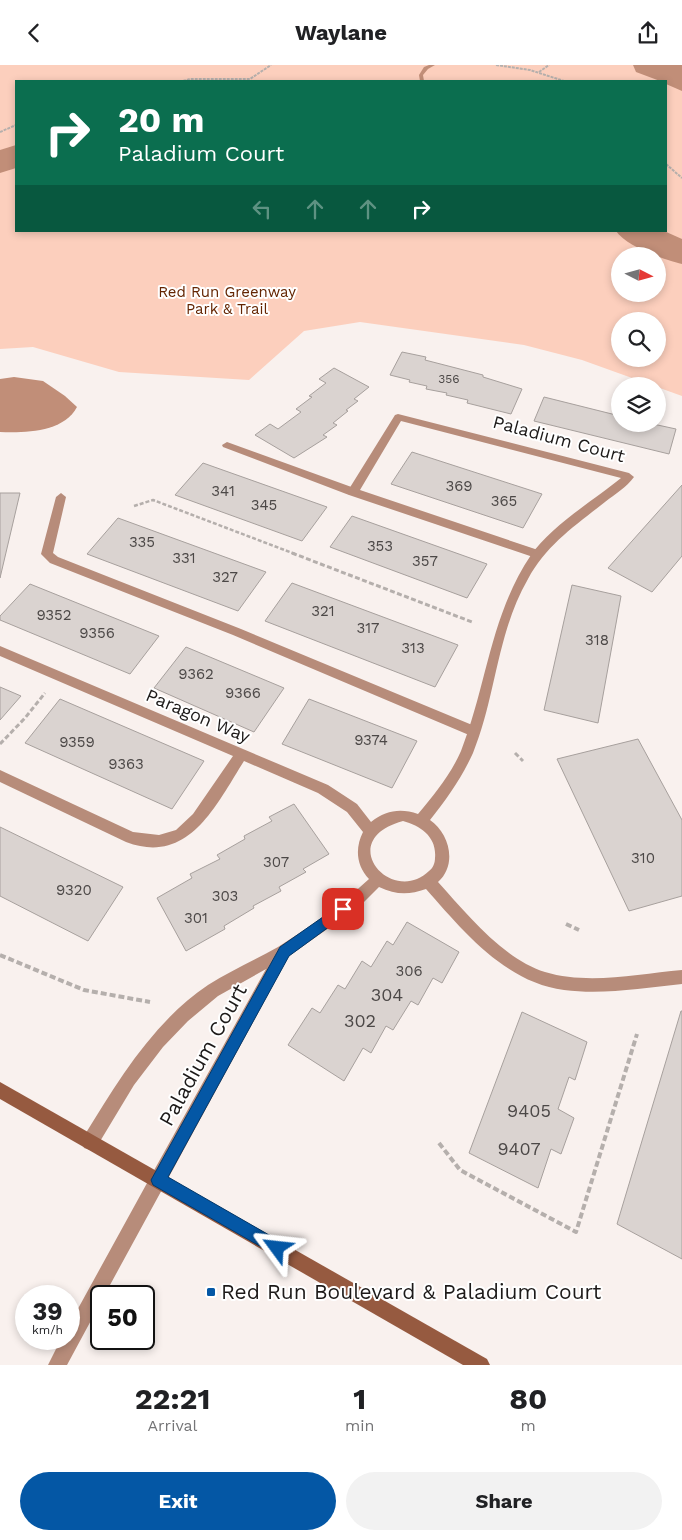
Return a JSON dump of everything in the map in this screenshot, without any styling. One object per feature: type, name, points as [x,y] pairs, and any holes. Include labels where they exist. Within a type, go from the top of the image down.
[{"type":"main road","points":[[0,1090],[481,1365]]},
{"type":"street","name":"Paladium Court","points":[[353,492],[398,417],[628,477],[551,539],[537,554],[513,593],[504,616],[467,750],[449,784],[421,820]]},
{"type":"street","points":[[227,445],[353,492],[537,554]]},
{"type":"street","points":[[61,497],[47,554],[54,560],[237,632],[473,731]]},
{"type":"street","name":"Paragon Way","points":[[0,651],[323,789],[352,808],[370,830]]},
{"type":"street","points":[[0,776],[131,838],[144,842],[158,842],[174,839],[188,831],[199,819],[241,753]]},
{"type":"street","points":[[393,816],[412,817],[421,820],[432,827],[440,837],[443,849],[440,867],[428,881],[420,885],[403,888],[385,884],[378,879],[366,864],[363,855],[363,846],[370,830],[377,823],[393,816]]},
{"type":"street","name":"Paladium Court","points":[[90,1142],[128,1079],[158,1042],[183,1016],[213,991],[284,951],[355,901],[378,879]]},
{"type":"street","points":[[428,881],[500,954],[535,975],[562,983],[582,984],[682,977]]},
{"type":"street","name":"Paladium Court","points":[[57,1365],[284,951]]},
{"type":"path","points":[[186,80],[250,79],[271,65]]},
{"type":"path","points":[[496,65],[539,72],[561,80]]},
{"type":"path","points":[[539,72],[549,65]]},
{"type":"path","points":[[0,132],[15,125]]},
{"type":"path","points":[[667,165],[682,179]]},
{"type":"path","points":[[134,506],[153,501],[472,622]]},
{"type":"path","points":[[0,743],[25,718],[50,686]]},
{"type":"path","points":[[515,753],[523,761]]},
{"type":"path","points":[[566,924],[579,930]]},
{"type":"path","points":[[0,955],[58,981],[84,990],[150,1002]]},
{"type":"path","points":[[439,1143],[460,1170],[576,1232],[637,1034]]},
{"type":"green space","name":"Red Run Greenway Park & Trail","points":[[0,65],[682,65],[682,396],[666,390],[666,377],[629,377],[582,360],[524,345],[360,322],[304,331],[249,380],[119,372],[33,347],[0,349]]},
{"type":"shaded area","points":[[633,65],[682,65],[682,91],[667,84],[667,80],[657,80],[636,72]]},
{"type":"shaded area","points":[[14,377],[43,381],[77,407],[63,422],[54,426],[32,431],[0,432],[0,379]]},
{"type":"building","points":[[402,352],[426,357],[425,360],[483,375],[483,377],[522,389],[511,414],[467,403],[468,400],[426,389],[427,386],[390,375]]},
{"type":"building","points":[[334,368],[369,387],[354,399],[358,401],[346,410],[348,411],[333,423],[337,425],[323,435],[327,437],[294,458],[255,435],[270,424],[278,429],[301,412],[296,409],[326,383],[319,379]]},
{"type":"building","points":[[544,397],[611,414],[611,432],[666,432],[666,427],[676,429],[669,454],[534,421]]},
{"type":"building","points":[[412,452],[542,494],[523,528],[391,484]]},
{"type":"building","points":[[203,463],[327,507],[302,541],[175,495]]},
{"type":"building","points":[[682,485],[682,556],[652,592],[608,568]]},
{"type":"building","points":[[0,493],[20,493],[0,578]]},
{"type":"building","points":[[352,516],[487,564],[467,598],[330,547]]},
{"type":"building","points":[[118,518],[266,572],[238,611],[87,554]]},
{"type":"building","points":[[292,583],[458,645],[435,687],[265,621]]},
{"type":"building","points":[[30,584],[159,636],[130,674],[0,620],[0,616]]},
{"type":"building","points":[[572,585],[621,596],[598,723],[544,710]]},
{"type":"building","points":[[186,647],[284,688],[254,732],[154,688]]},
{"type":"building","points":[[0,687],[21,696],[0,720]]},
{"type":"building","points":[[60,699],[204,761],[172,809],[25,743]]},
{"type":"building","points":[[309,699],[417,741],[392,788],[282,744]]},
{"type":"building","points":[[638,739],[682,820],[682,896],[629,911],[557,759]]},
{"type":"building","points":[[294,804],[329,854],[303,869],[306,872],[279,887],[281,891],[253,906],[254,908],[224,926],[225,929],[186,951],[157,898],[192,878],[190,874],[220,859],[217,855],[245,839],[244,836],[272,821],[269,817]]},
{"type":"building","points":[[0,827],[123,887],[88,941],[0,896]]},
{"type":"building","points":[[407,922],[459,952],[442,983],[433,978],[418,1005],[411,1001],[393,1030],[386,1026],[371,1053],[363,1048],[344,1081],[288,1045],[312,1008],[320,1013],[338,985],[345,989],[362,961],[371,967],[387,941],[393,945]]},
{"type":"building","points":[[682,1011],[682,1259],[617,1224]]},
{"type":"building","points":[[522,1012],[587,1042],[575,1080],[569,1077],[558,1109],[574,1118],[561,1154],[551,1149],[538,1188],[469,1153]]},
{"type":"waterway","points":[[422,80],[421,75],[426,68],[433,65]]},
{"type":"waterway","points":[[0,163],[15,156]]},
{"type":"waterway","points":[[636,232],[682,253]]},
{"type":"place","name":"Red Run Boulevard & Paladium Court","points":[[211,1292]]},
{"type":"route","points":[[277,1248],[158,1180],[284,951],[343,909]]}]
